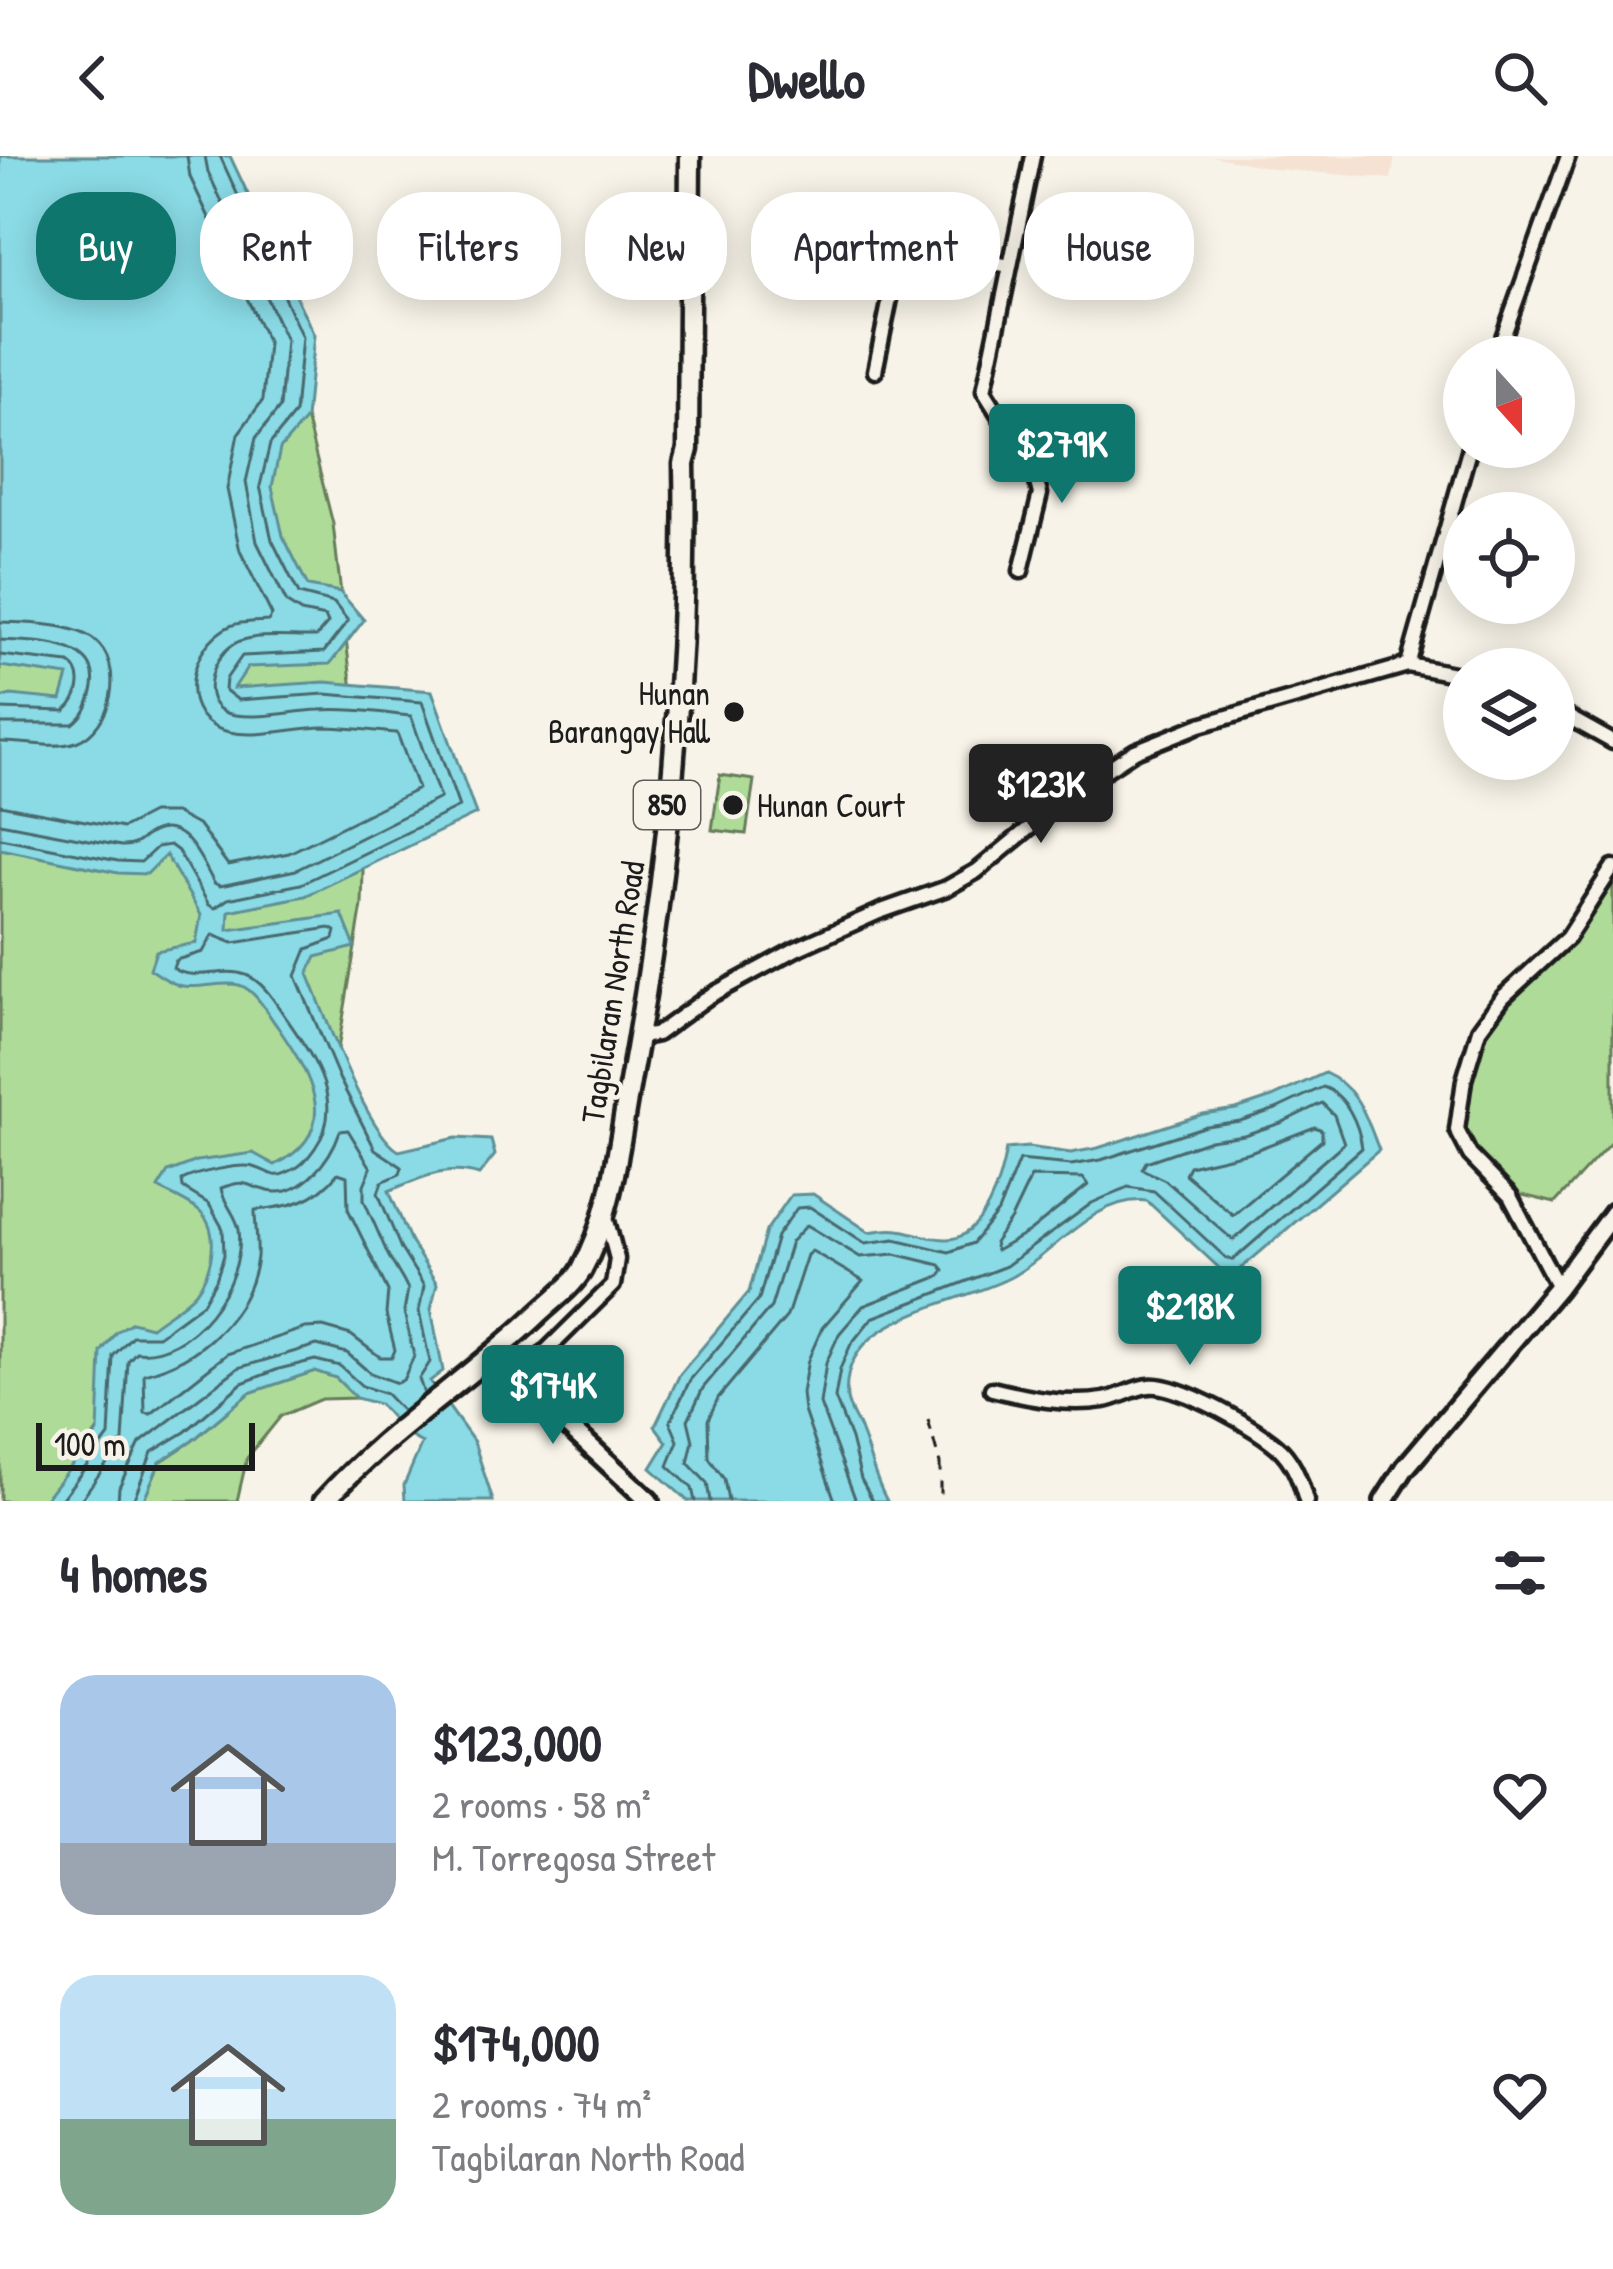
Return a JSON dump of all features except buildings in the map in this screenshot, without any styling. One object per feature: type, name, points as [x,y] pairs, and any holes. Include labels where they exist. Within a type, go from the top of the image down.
[{"type":"main road","name":"Tagbilaran North Road","points":[[324,1501],[392,1436],[500,1350],[579,1275],[605,1216],[661,886],[686,583],[690,156]]},
{"type":"street","points":[[1021,572],[1040,494],[1034,471],[985,391],[1033,156]]},
{"type":"street","points":[[1504,336],[1568,156]]},
{"type":"street","points":[[875,371],[901,246],[1010,266]]},
{"type":"street","points":[[1408,664],[1464,468]]},
{"type":"street","points":[[638,1038],[657,1034],[708,997],[796,949],[947,888],[977,871],[1075,790],[1136,751],[1200,725],[1408,664],[1443,672]]},
{"type":"street","points":[[1575,721],[1613,742]]},
{"type":"street","points":[[1558,1287],[1510,1196],[1470,1155],[1457,1130],[1478,1030],[1503,997],[1567,938],[1613,867]]},
{"type":"street","points":[[1384,1501],[1405,1468],[1558,1287],[1613,1213]]},
{"type":"street","points":[[523,1374],[613,1286],[617,1259],[605,1216]]},
{"type":"street","points":[[500,1350],[539,1399],[650,1501]]},
{"type":"street","points":[[992,1389],[1036,1400],[1105,1400],[1150,1386],[1189,1393],[1264,1436],[1282,1452],[1297,1472],[1306,1501]]},
{"type":"path","points":[[928,1420],[940,1464],[940,1501]]},
{"type":"shaded area","points":[[1212,156],[1395,156],[1391,179],[1277,169]]},
{"type":"green space","points":[[0,156],[60,192],[36,192],[36,300],[176,300],[176,262],[200,277],[200,300],[238,300],[283,327],[333,524],[365,804],[362,905],[336,1061],[334,1151],[235,1275],[123,1395],[47,1501],[0,1501]]},
{"type":"green space","name":"Hunan Court","points":[[720,775],[754,780],[746,834],[712,830]]},
{"type":"green space","points":[[1613,877],[1613,1140],[1555,1203],[1514,1193],[1475,1151],[1464,1129],[1484,1032],[1506,1002],[1583,928]]},
{"type":"green space","points":[[315,1371],[336,1378],[356,1398],[321,1399],[281,1416],[247,1458],[237,1501],[143,1501],[160,1462],[249,1393]]},
{"type":"water","points":[[0,156],[230,156],[247,192],[200,192],[200,300],[298,300],[314,335],[306,419],[280,449],[272,487],[283,536],[308,586],[340,592],[364,620],[330,664],[248,667],[234,688],[325,682],[432,691],[476,814],[305,896],[229,911],[228,930],[342,914],[355,947],[316,957],[308,974],[373,1121],[399,1151],[456,1138],[491,1140],[495,1155],[479,1175],[444,1172],[389,1191],[412,1244],[437,1284],[431,1309],[443,1371],[430,1381],[474,1442],[493,1501],[405,1501],[404,1485],[422,1443],[406,1434],[379,1404],[356,1398],[336,1378],[315,1371],[249,1393],[160,1462],[143,1501],[43,1501],[98,1432],[101,1352],[116,1332],[132,1322],[151,1327],[181,1306],[206,1273],[212,1252],[207,1220],[196,1208],[158,1188],[168,1172],[197,1161],[253,1153],[275,1165],[297,1151],[309,1135],[315,1100],[300,1063],[251,992],[232,984],[179,985],[150,969],[156,951],[196,943],[201,915],[166,855],[147,874],[118,873],[0,849],[0,698],[61,700],[68,676],[0,666]]},
{"type":"water","points":[[1325,1073],[1354,1095],[1379,1150],[1230,1278],[1147,1201],[1128,1202],[1093,1216],[1013,1276],[907,1317],[862,1348],[849,1370],[847,1398],[887,1501],[688,1501],[651,1468],[667,1442],[655,1426],[680,1374],[749,1292],[766,1231],[791,1195],[813,1194],[869,1232],[893,1229],[934,1238],[959,1237],[988,1206],[1006,1149],[1071,1153],[1098,1148],[1203,1114],[1236,1109]]},
{"type":"place","name":"Hunan Barangay Hall","points":[[734,712]]},
{"type":"place","name":"Hunan Court","points":[[733,805]]}]
